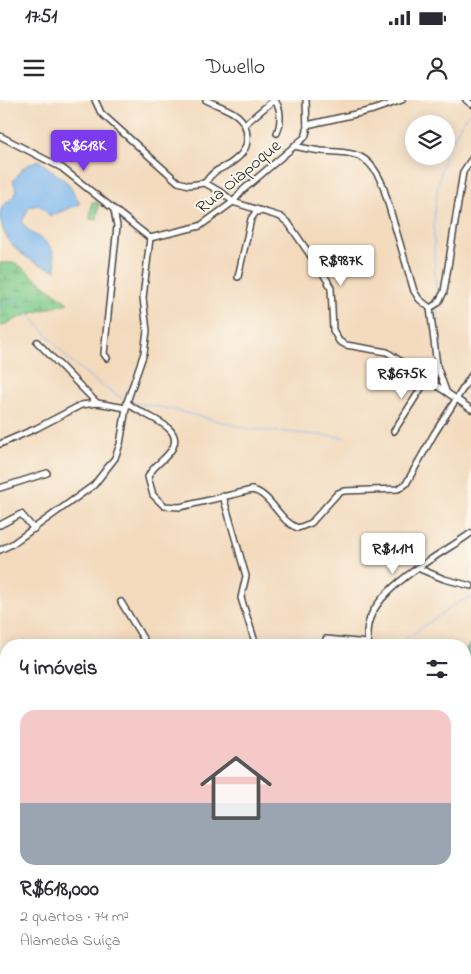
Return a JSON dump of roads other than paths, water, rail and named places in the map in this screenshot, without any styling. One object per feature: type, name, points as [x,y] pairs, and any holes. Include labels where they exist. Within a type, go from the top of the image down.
[{"type":"street","points":[[95,100],[101,113],[178,182],[189,185],[205,183],[224,194],[233,202],[281,217],[289,224],[325,274],[331,288],[333,330],[339,341],[346,345],[387,352],[471,409]]},
{"type":"street","points":[[205,183],[215,170],[235,160],[245,148],[248,138],[245,124],[230,110],[206,100]]},
{"type":"street","points":[[245,124],[274,100],[277,102],[280,119],[277,134]]},
{"type":"street","points":[[306,100],[307,125],[373,110],[402,100]]},
{"type":"street","points":[[466,100],[471,104]]},
{"type":"street","name":"Rua Oiapoque","points":[[150,238],[200,226],[233,202],[243,190],[305,137],[307,125]]},
{"type":"street","points":[[0,136],[62,168],[150,238],[143,298],[147,331],[140,370],[128,400],[120,444],[108,470],[94,485],[34,529],[0,550]]},
{"type":"street","points":[[294,146],[352,153],[362,156],[377,171],[414,291],[419,299],[430,308],[437,366],[446,392]]},
{"type":"street","points":[[430,308],[438,303],[444,292],[462,172],[471,160]]},
{"type":"street","points":[[107,358],[104,354],[117,226],[114,209]]},
{"type":"street","points":[[238,277],[251,218],[256,212],[265,211]]},
{"type":"street","points":[[37,342],[98,403]]},
{"type":"street","points":[[432,383],[437,366]]},
{"type":"street","points":[[128,400],[135,410],[166,425],[173,438],[172,449],[154,467],[148,477],[148,483],[158,502],[164,506],[180,508],[245,490],[258,491],[263,494],[283,518],[298,528],[311,523],[338,493],[344,491],[398,489],[410,478],[456,398],[471,376]]},
{"type":"street","points":[[394,431],[427,379]]},
{"type":"street","points":[[0,444],[37,428],[81,404],[98,403],[126,408]]},
{"type":"street","points":[[0,488],[47,473]]},
{"type":"street","points":[[223,496],[246,576],[241,598],[254,639]]},
{"type":"street","points":[[0,524],[21,514],[34,529]]},
{"type":"street","points":[[368,639],[368,621],[376,606],[390,590],[471,534]]},
{"type":"street","points":[[420,569],[450,581],[471,586]]},
{"type":"street","points":[[121,602],[143,639]]},
{"type":"water","points":[[38,160],[68,183],[80,204],[50,216],[39,205],[29,207],[22,222],[27,229],[48,244],[55,258],[56,270],[36,263],[18,251],[5,234],[1,224],[1,209],[17,191],[13,181],[24,167]]},
{"type":"waterway","points":[[455,136],[462,122],[471,112]]},
{"type":"waterway","points":[[437,300],[434,228],[437,193],[443,165]]},
{"type":"waterway","points":[[0,306],[16,299],[69,360],[101,385],[126,401]]},
{"type":"waterway","points":[[437,308],[442,365]]},
{"type":"waterway","points":[[130,402],[170,409],[250,429],[343,437]]},
{"type":"waterway","points":[[405,639],[459,602],[471,598]]}]
